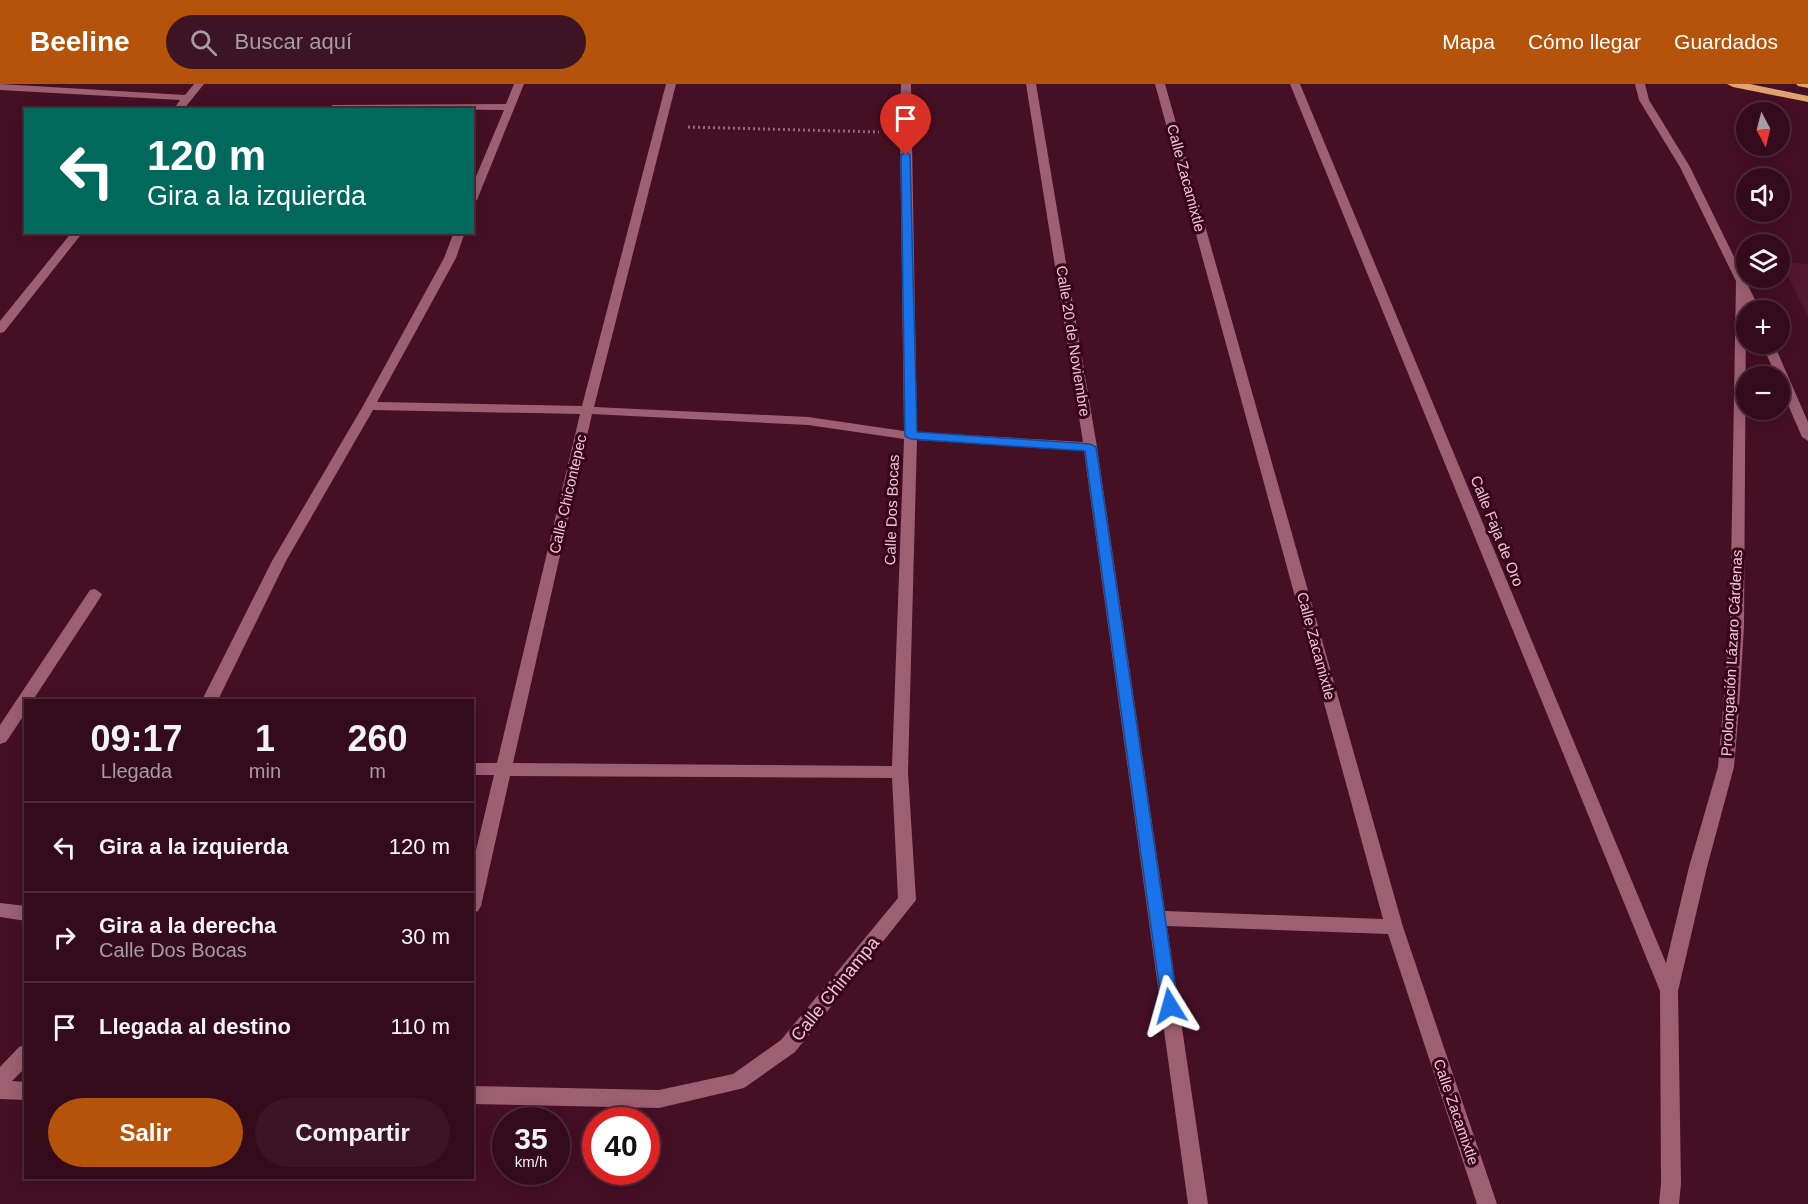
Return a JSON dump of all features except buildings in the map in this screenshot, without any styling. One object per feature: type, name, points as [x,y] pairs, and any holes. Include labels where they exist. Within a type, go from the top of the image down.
[{"type":"highway","points":[[1733,84],[1808,99]]},
{"type":"highway","points":[[1802,84],[1808,85]]},
{"type":"street","points":[[178,108],[200,84]]},
{"type":"street","points":[[474,195],[519,84]]},
{"type":"street","name":"Calle Chicontepec","points":[[474,897],[587,410],[671,84]]},
{"type":"street","name":"Calle Dos Bocas","points":[[906,84],[911,436],[900,772],[907,900]]},
{"type":"street","name":"Calle 20 de Noviembre","points":[[1031,84],[1090,447],[1198,1204]]},
{"type":"street","name":"Calle Zacamixtle","points":[[1160,84],[1394,927],[1487,1204]]},
{"type":"street","name":"Calle Faja de Oro","points":[[1294,84],[1669,991]]},
{"type":"street","name":"Prolongación Lázaro Cárdenas","points":[[1640,84],[1644,100],[1685,167],[1736,269]]},
{"type":"street","points":[[0,87],[14,85],[186,98]]},
{"type":"street","points":[[0,99],[14,85]]},
{"type":"street","points":[[333,108],[510,107]]},
{"type":"street","points":[[0,328],[76,234]]},
{"type":"street","points":[[210,699],[279,561],[369,406],[450,258],[459,234]]},
{"type":"street","name":"Prolongación Lázaro Cárdenas","points":[[1669,1204],[1671,1184],[1669,991],[1698,867],[1726,767],[1737,626],[1742,288]]},
{"type":"street","points":[[1772,354],[1808,437]]},
{"type":"street","points":[[369,406],[587,410],[808,421],[911,436],[1090,447]]},
{"type":"street","points":[[26,699],[95,594]]},
{"type":"street","points":[[0,738],[24,702]]},
{"type":"street","points":[[474,769],[900,772]]},
{"type":"street","name":"Calle Chinampa","points":[[474,1095],[659,1099],[737,1082],[788,1046],[907,900]]},
{"type":"street","points":[[0,910],[24,914]]},
{"type":"street","points":[[1158,918],[1394,927]]},
{"type":"street","points":[[0,1081],[24,1055]]},
{"type":"street","points":[[0,1090],[24,1091]]},
{"type":"path","points":[[660,127],[905,132]]},
{"type":"shaded area","points":[[1790,263],[1808,264],[1808,317],[1790,280]]},
{"type":"route","points":[[906,155],[911,436],[1090,447],[1170,1006]]}]
